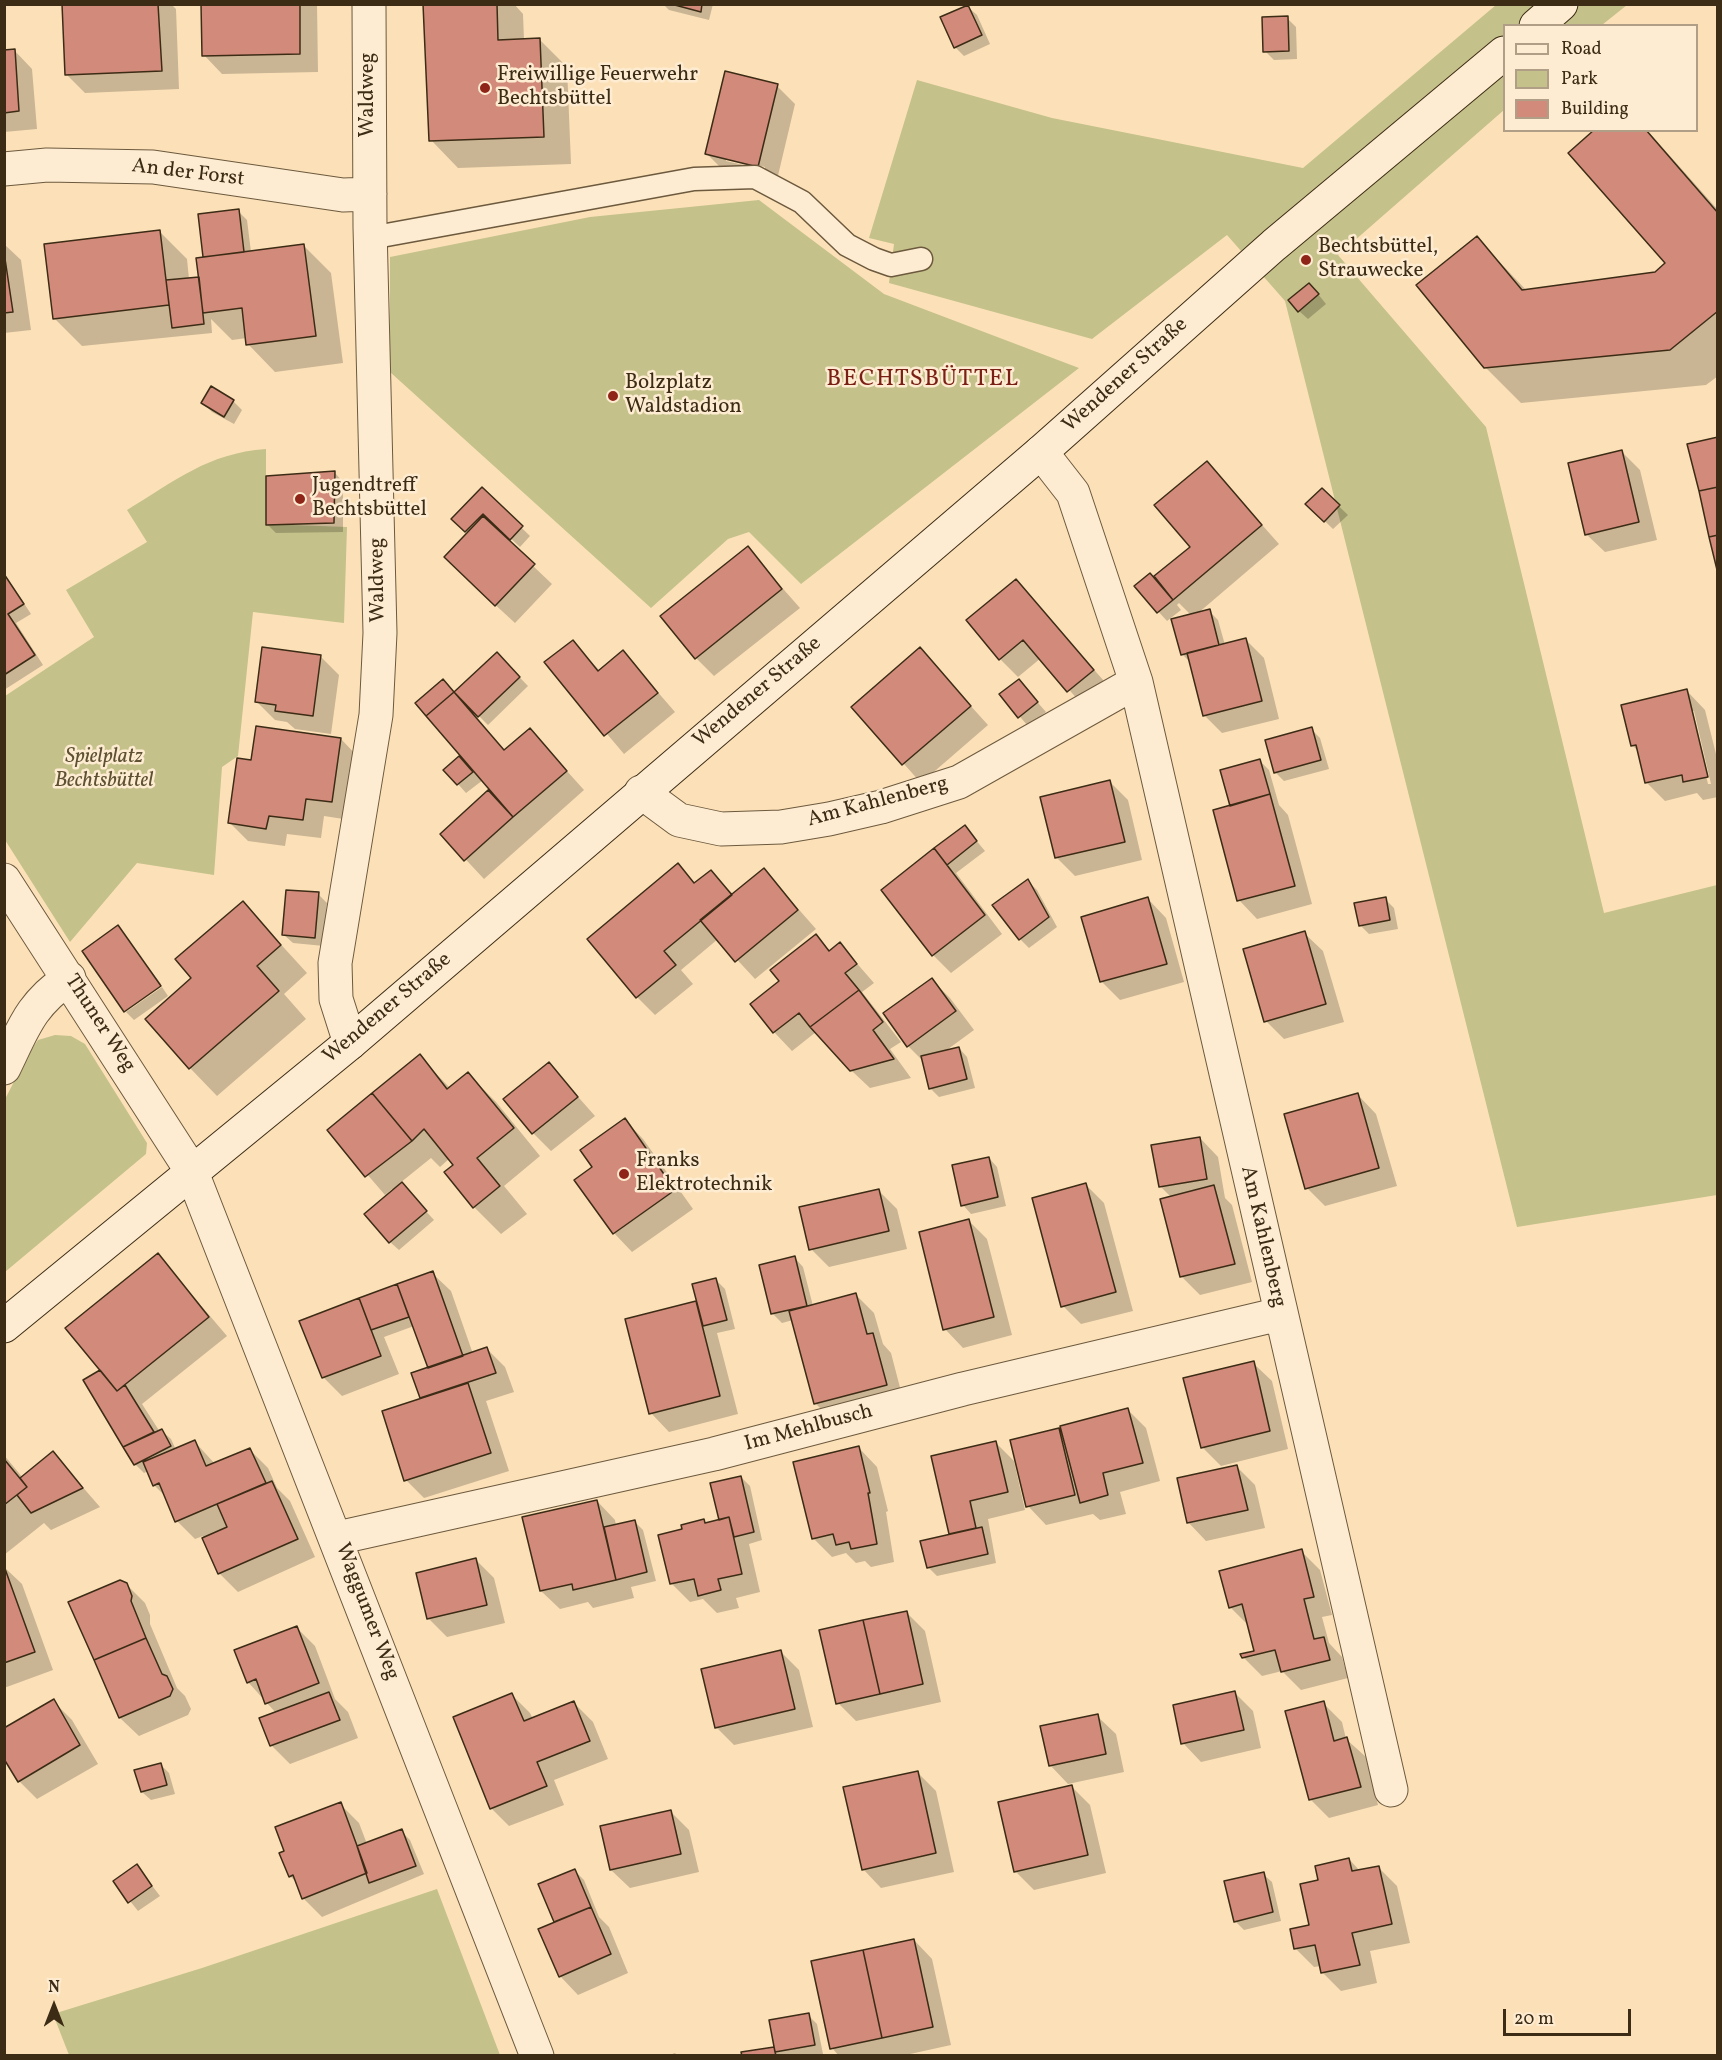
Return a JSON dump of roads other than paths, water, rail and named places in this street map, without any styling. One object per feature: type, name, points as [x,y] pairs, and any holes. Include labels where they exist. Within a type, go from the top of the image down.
[{"type":"street","name":"Waldweg","points":[[350,1043],[336,999],[335,963],[376,715],[380,633],[370,238],[369,4]]},
{"type":"street","points":[[1538,24],[1561,4]]},
{"type":"street","name":"Wendener Straße","points":[[4,1326],[79,1266],[191,1170],[350,1043],[1041,452],[1274,246],[1503,53]]},
{"type":"street","name":"An der Forst","points":[[4,170],[47,165],[153,167],[343,195],[370,194]]},
{"type":"street","name":"Am Kahlenberg","points":[[1041,452],[1073,493],[1136,682],[1391,1790]]},
{"type":"street","name":"Am Kahlenberg","points":[[641,792],[679,820],[721,829],[781,827],[829,819],[881,807],[958,782],[1136,682]]},
{"type":"street","name":"Thuner Weg","points":[[4,880],[191,1170]]},
{"type":"street","points":[[4,1068],[31,1012],[47,994],[69,978]]},
{"type":"street","name":"Waggumer Weg","points":[[191,1170],[337,1538],[537,2055]]},
{"type":"street","name":"Im Mehlbusch","points":[[337,1538],[714,1454],[963,1389],[1280,1314]]},
{"type":"lane","points":[[370,238],[694,179],[755,177],[802,202],[847,245],[874,259],[891,265],[921,259]]},
{"type":"place","name":"Freiwillige Feuerwehr Bechtsbüttel","points":[[485,88]]},
{"type":"place","name":"Bechtsbüttel, Strauwecke","points":[[1306,260]]},
{"type":"place","name":"Bolzplatz Waldstadion","points":[[613,396]]},
{"type":"place","name":"Jugendtreff Bechtsbüttel","points":[[300,499]]},
{"type":"place","name":"Franks Elektrotechnik","points":[[624,1174]]},
{"type":"district","name":"BECHTSBÜTTEL","points":[[923,381]]},
{"type":"park label","name":"Spielplatz Bechtsbüttel","points":[[104,770]]}]
